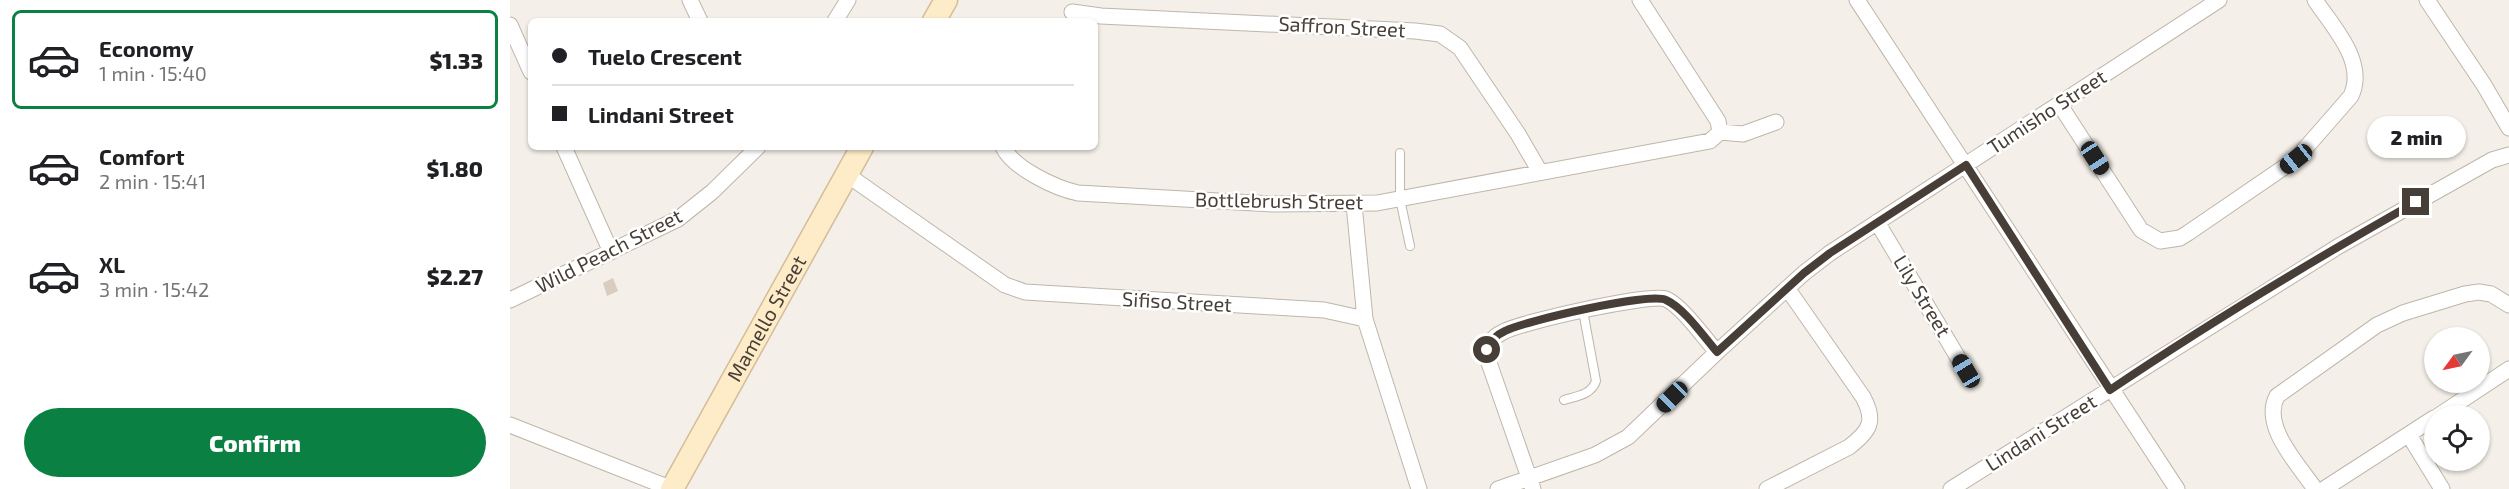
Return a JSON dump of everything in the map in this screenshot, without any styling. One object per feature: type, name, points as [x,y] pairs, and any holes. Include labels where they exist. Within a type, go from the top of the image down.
[{"type":"street","points":[[690,0],[699,18]]},
{"type":"street","points":[[837,18],[848,0]]},
{"type":"street","points":[[936,18],[946,0]]},
{"type":"street","points":[[1640,0],[1718,122],[1715,137]]},
{"type":"street","points":[[1857,0],[2110,390],[2177,489]]},
{"type":"street","name":"Tumisho Street","points":[[1498,489],[1531,483],[1596,455],[1628,437],[1787,288],[1830,253],[2219,0]]},
{"type":"street","points":[[2060,105],[2141,230],[2160,241],[2180,238],[2250,193],[2296,159],[2351,96],[2356,86],[2354,63],[2315,0]]},
{"type":"street","points":[[2427,0],[2484,85],[2509,128]]},
{"type":"street","name":"Saffron Street","points":[[1073,11],[1101,16],[1440,34],[1450,39],[1468,59],[1540,172]]},
{"type":"street","points":[[510,25],[528,65]]},
{"type":"street","name":"Bottlebrush Street","points":[[1005,150],[1016,163],[1052,184],[1078,193],[1273,204],[1354,204],[1400,199],[1715,137],[1743,134],[1776,122]]},
{"type":"street","points":[[565,150],[611,252]]},
{"type":"street","name":"Wild Peach Street","points":[[510,300],[678,219],[712,192],[755,150]]},
{"type":"street","name":"Mamello Street","points":[[672,489],[860,150]]},
{"type":"street","name":"Lindani Street","points":[[1951,489],[2211,324],[2339,246],[2506,156]]},
{"type":"street","name":"Sifiso Street","points":[[846,174],[1005,285],[1025,292],[1324,309],[1365,319]]},
{"type":"street","points":[[1354,204],[1365,319],[1419,489]]},
{"type":"street","name":"Lily Street","points":[[1877,222],[1966,371]]},
{"type":"street","points":[[1767,489],[1849,447],[1859,440],[1870,425],[1870,416],[1863,397],[1787,288]]},
{"type":"street","points":[[2315,489],[2276,430],[2271,411],[2277,396],[2377,325],[2403,313],[2465,294],[2479,292],[2491,294],[2509,305]]},
{"type":"street","points":[[1531,483],[1490,369],[1487,357],[1489,344],[1494,338],[1512,328],[1583,311],[1642,299],[1665,299],[1675,305],[1717,352]]},
{"type":"street","points":[[2454,405],[2509,369]]},
{"type":"street","points":[[510,425],[672,489]]},
{"type":"street","points":[[2324,489],[2424,425]]},
{"type":"street","points":[[2409,435],[2442,489]]},
{"type":"lane","points":[[1400,153],[1400,199],[1410,246]]},
{"type":"lane","points":[[1564,400],[1587,393],[1596,381],[1583,311]]},
{"type":"building","points":[[613,278],[618,291],[607,296],[603,283]]},
{"type":"route","points":[[1487,350],[1494,338],[1512,328],[1612,304],[1654,297],[1665,299],[1675,305],[1717,352],[1804,273],[1830,253],[1966,165],[2110,390],[2211,324],[2416,202]]}]
